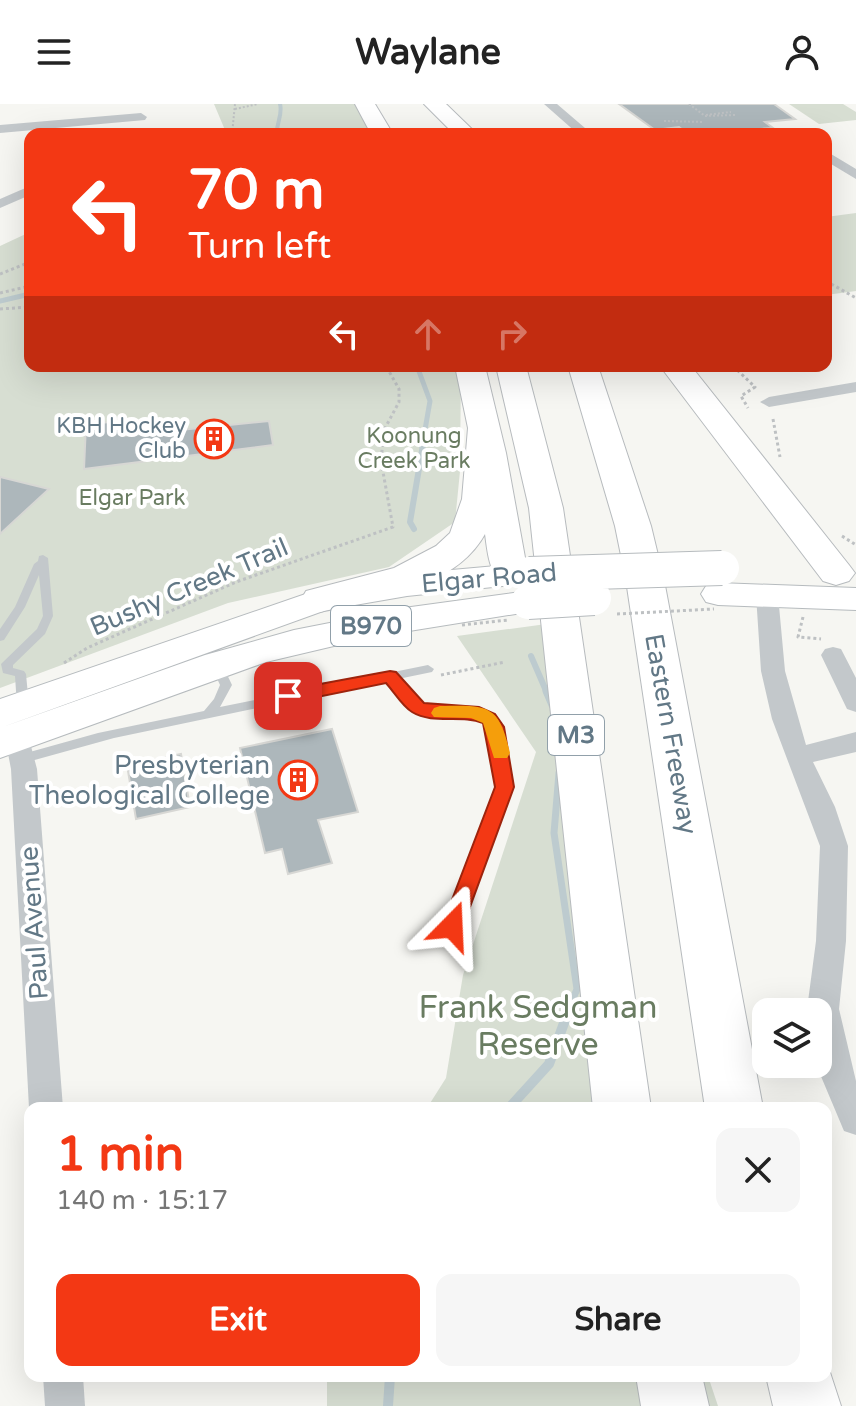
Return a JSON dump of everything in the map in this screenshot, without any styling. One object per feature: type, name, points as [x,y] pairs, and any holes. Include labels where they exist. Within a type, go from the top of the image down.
[{"type":"highway","points":[[355,104],[365,128]]},
{"type":"highway","points":[[365,104],[379,128]]},
{"type":"highway","points":[[417,104],[431,128]]},
{"type":"highway","points":[[434,104],[460,128]]},
{"type":"highway","points":[[471,372],[490,453],[508,566],[526,584]]},
{"type":"highway","name":"M3","points":[[512,372],[546,508],[621,1102]]},
{"type":"highway","name":"Eastern Freeway","points":[[585,372],[633,526],[645,580],[733,1102]]},
{"type":"highway","points":[[679,372],[743,457],[851,574]]},
{"type":"highway","points":[[320,600],[408,575],[467,537],[476,512],[484,429]]},
{"type":"highway","points":[[743,457],[797,549],[801,561],[798,570]]},
{"type":"highway","points":[[670,1382],[675,1406]]},
{"type":"highway","points":[[801,1382],[807,1406]]},
{"type":"main road","name":"Elgar Road","points":[[16,727],[217,665],[526,584],[625,569],[720,581],[767,595],[851,574]]},
{"type":"main road","name":"Elgar Road","points":[[16,727],[89,684],[216,635],[320,600],[407,585],[526,584],[590,598],[798,570],[851,574]]},
{"type":"main road","points":[[767,595],[798,570]]},
{"type":"main road","name":"Elgar Road","points":[[89,684],[133,678],[185,660],[195,659],[217,665]]},
{"type":"street","points":[[550,104],[579,128]]},
{"type":"street","points":[[0,129],[139,110]]},
{"type":"street","points":[[832,161],[851,178]]},
{"type":"street","points":[[0,204],[24,193]]},
{"type":"street","points":[[767,411],[856,387]]},
{"type":"street","points":[[767,595],[773,671],[797,756],[821,807],[834,846],[831,941],[823,1009],[836,1074],[856,1119]]},
{"type":"street","points":[[833,655],[856,703]]},
{"type":"street","name":"Paul Avenue","points":[[16,727],[46,1102]]},
{"type":"street","points":[[797,756],[856,741]]},
{"type":"street","points":[[63,1382],[65,1406]]},
{"type":"lane","points":[[0,637],[20,607],[43,558],[48,616],[41,631],[7,664],[16,727],[77,742],[428,669]]},
{"type":"lane","points":[[208,714],[219,701],[226,685],[217,665]]},
{"type":"lane","points":[[390,677],[418,708],[440,713],[482,714],[495,727],[504,787],[452,926]]},
{"type":"path","points":[[233,128],[235,104]]},
{"type":"path","points":[[235,109],[258,104]]},
{"type":"path","points":[[689,104],[704,115],[708,117],[733,114],[704,115]]},
{"type":"path","points":[[704,122],[708,117]]},
{"type":"path","points":[[664,121],[704,122],[709,127]]},
{"type":"path","points":[[0,274],[24,264]]},
{"type":"path","points":[[832,284],[856,298]]},
{"type":"path","points":[[0,293],[24,287]]},
{"type":"path","points":[[0,309],[24,307]]},
{"type":"path","name":"Bushy Creek Trail","points":[[16,727],[63,664],[87,648],[236,582],[393,527],[381,461],[384,430],[399,402],[399,389],[389,372]]},
{"type":"path","points":[[739,372],[755,387],[741,396],[748,409],[767,411],[780,460]]},
{"type":"path","points":[[834,531],[851,574]]},
{"type":"path","points":[[405,673],[412,682],[505,662]]},
{"type":"green space","points":[[214,104],[370,104],[377,128],[224,128]]},
{"type":"green space","points":[[789,104],[843,104],[856,112],[856,120],[819,124]]},
{"type":"green space","points":[[856,213],[856,291],[832,294],[832,216]]},
{"type":"green space","name":"Elgar Park","points":[[24,235],[24,372],[461,372],[460,471],[455,522],[389,567],[228,603],[0,688],[0,246]]},
{"type":"green space","name":"Frank Sedgman Reserve","points":[[561,622],[636,1102],[431,1102],[446,1078],[463,975],[536,752],[457,636]]},
{"type":"green space","points":[[327,1382],[710,1382],[718,1406],[327,1406]]},
{"type":"building","points":[[619,104],[774,104],[795,119],[765,122],[773,128],[652,128]]},
{"type":"building","name":"KBH Hockey Club","points":[[123,421],[122,436],[269,421],[273,445],[84,469],[86,424]]},
{"type":"building","points":[[0,477],[49,489],[0,534]]},
{"type":"building","name":"Presbyterian Theological College","points":[[332,729],[358,812],[318,820],[332,863],[288,874],[282,849],[265,853],[240,748]]},
{"type":"building","points":[[181,754],[190,807],[136,819],[127,765]]},
{"type":"waterway","points":[[277,128],[280,104]]},
{"type":"waterway","points":[[0,301],[24,295]]},
{"type":"waterway","points":[[419,372],[430,401],[422,447]]},
{"type":"waterway","points":[[414,529],[410,522],[423,445]]},
{"type":"waterway","points":[[531,656],[547,693]]},
{"type":"waterway","points":[[546,691],[552,705]]},
{"type":"waterway","points":[[559,773],[554,833],[577,989],[570,1006]]},
{"type":"waterway","points":[[514,1102],[549,1064],[571,1004]]},
{"type":"waterway","points":[[388,1406],[390,1382]]},
{"type":"slow traffic","points":[[440,713],[473,712],[489,718],[495,727],[501,753]]},
{"type":"place","name":"KBH Hockey Club","points":[[214,439]]},
{"type":"place","name":"Presbyterian Theological College","points":[[298,780]]},
{"type":"route","points":[[288,696],[390,677],[418,708],[440,713],[473,712],[489,718],[495,727],[504,787],[452,926]]},
{"type":"park label","name":"Koonung Creek Park","points":[[414,448]]}]
